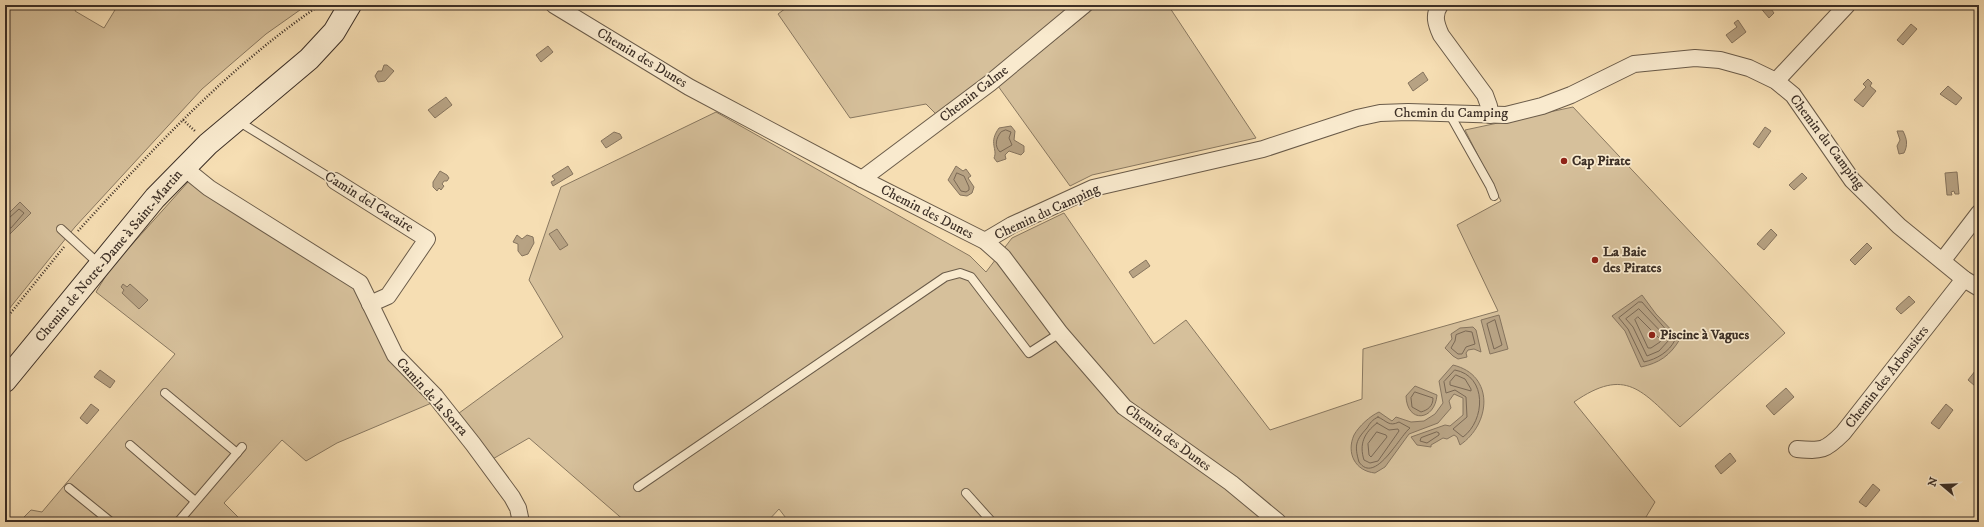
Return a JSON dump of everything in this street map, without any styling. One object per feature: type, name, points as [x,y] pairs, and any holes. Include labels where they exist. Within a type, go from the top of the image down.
[{"type":"street","name":"Chemin de Notre-Dame à Saint-Martin","points":[[5,381],[99,265],[155,198],[183,168],[235,120],[309,59],[345,14],[360,5]]},
{"type":"street","name":"Chemin des Dunes","points":[[554,5],[688,87],[862,179],[985,241],[1003,257],[1060,333],[1124,407],[1231,483],[1278,522]]},
{"type":"street","name":"Chemin Calme","points":[[862,179],[990,83],[1084,5]]},
{"type":"street","points":[[1440,5],[1436,11],[1436,24],[1441,35],[1485,95],[1490,106],[1490,115]]},
{"type":"street","points":[[1776,81],[1847,5]]},
{"type":"street","name":"Chemin du Camping","points":[[985,241],[1012,225],[1093,188],[1263,149],[1337,124],[1380,113],[1506,115],[1542,106],[1571,95],[1634,64],[1695,58],[1720,60],[1749,68],[1776,81],[1793,95],[1852,180],[1899,226],[1943,260],[1964,279],[1979,288]]},
{"type":"street","name":"Camin de la Sorra","points":[[183,168],[209,188],[360,283],[394,355],[435,396],[473,444],[512,497],[518,508],[522,522]]},
{"type":"street","name":"Camin del Cacaire","points":[[335,181],[427,239],[388,296],[370,304]]},
{"type":"street","points":[[1943,260],[1979,213]]},
{"type":"street","name":"Chemin des Arbousiers","points":[[1797,449],[1815,451],[1828,447],[1843,433],[1964,279]]},
{"type":"lane","points":[[1449,113],[1490,186],[1494,196]]},
{"type":"lane","name":"Camin del Cacaire","points":[[235,120],[335,181]]},
{"type":"lane","points":[[61,229],[99,265]]},
{"type":"lane","points":[[638,487],[945,277],[960,273],[971,277],[1029,353],[1060,333]]},
{"type":"lane","points":[[165,393],[239,450],[181,521]]},
{"type":"lane","points":[[130,445],[195,502]]},
{"type":"lane","points":[[69,488],[111,522]]},
{"type":"lane","points":[[966,493],[992,522]]},
{"type":"path","points":[[5,320],[71,238],[148,153],[217,87],[268,44],[320,5]]},
{"type":"shaded area","points":[[5,5],[78,5],[75,11],[104,28],[118,5],[307,5],[266,34],[202,89],[75,227],[5,314]]},
{"type":"shaded area","points":[[790,5],[1075,5],[937,115],[926,104],[850,118],[778,14]]},
{"type":"shaded area","points":[[1098,5],[1168,5],[1256,138],[1092,175],[1070,186],[998,86]]},
{"type":"shaded area","points":[[1573,107],[1785,333],[1680,427],[1655,403],[1643,394],[1632,388],[1620,385],[1607,386],[1592,391],[1574,402],[1655,502],[1643,522],[789,522],[779,509],[767,522],[626,522],[529,438],[491,460],[455,416],[563,337],[529,280],[561,187],[716,112],[970,256],[986,272],[1012,238],[1064,213],[1154,344],[1186,320],[1270,430],[1362,399],[1363,349],[1498,311],[1457,225],[1501,201],[1465,130]]},
{"type":"shaded area","points":[[189,181],[357,285],[434,402],[337,443],[306,461],[282,440],[224,503],[243,522],[19,522],[31,510],[42,512],[175,354],[96,292],[110,269]]},
{"type":"water","points":[[1758,5],[1768,5],[1774,13],[1769,18]]},
{"type":"water","points":[[1738,20],[1746,32],[1732,43],[1726,35],[1737,27],[1734,23]]},
{"type":"water","points":[[1911,24],[1917,29],[1903,45],[1897,40]]},
{"type":"water","points":[[548,46],[553,52],[541,62],[536,55]]},
{"type":"water","points":[[384,65],[387,65],[394,71],[385,81],[378,82],[375,76],[378,71],[382,71]]},
{"type":"water","points":[[1423,72],[1428,80],[1413,91],[1408,83]]},
{"type":"water","points":[[1868,79],[1872,83],[1870,86],[1876,91],[1863,107],[1854,100],[1866,87],[1863,84]]},
{"type":"water","points":[[1948,86],[1962,98],[1956,105],[1940,94]]},
{"type":"water","points":[[446,97],[452,105],[435,118],[428,110]]},
{"type":"water","points":[[1011,126],[1015,131],[1014,140],[1024,146],[1024,152],[1021,155],[1009,151],[1005,155],[1006,159],[997,162],[994,158],[994,138],[999,128]]},
{"type":"water","points":[[1765,127],[1771,131],[1759,148],[1753,144]]},
{"type":"water","points":[[1897,131],[1903,131],[1906,142],[1904,153],[1899,154],[1897,146],[1900,140]]},
{"type":"water","points":[[614,132],[620,134],[622,138],[606,148],[601,141]]},
{"type":"water","points":[[568,166],[573,174],[553,186],[551,182],[555,180],[552,176]]},
{"type":"water","points":[[956,166],[963,171],[966,169],[971,176],[968,178],[974,187],[972,193],[967,196],[960,195],[948,180]]},
{"type":"water","points":[[440,171],[449,178],[442,184],[444,186],[441,190],[439,188],[437,191],[433,187],[433,182]]},
{"type":"water","points":[[1957,172],[1959,194],[1955,194],[1954,191],[1951,192],[1952,195],[1947,195],[1945,173]]},
{"type":"water","points":[[1802,173],[1807,178],[1794,190],[1789,185]]},
{"type":"water","points":[[20,202],[31,213],[10,234],[5,229],[5,217]]},
{"type":"water","points":[[557,229],[568,245],[560,250],[549,234]]},
{"type":"water","points":[[1771,229],[1777,235],[1764,250],[1757,244]]},
{"type":"water","points":[[517,235],[522,239],[527,235],[533,237],[534,243],[528,254],[522,256],[518,251],[518,244],[513,242]]},
{"type":"water","points":[[1867,243],[1872,248],[1855,265],[1850,260]]},
{"type":"water","points":[[1146,260],[1150,266],[1133,278],[1129,272]]},
{"type":"water","points":[[123,284],[127,287],[130,284],[148,300],[139,309],[122,293],[124,290],[121,287]]},
{"type":"water","name":"Piscine à Vagues","points":[[1642,295],[1656,314],[1680,339],[1664,358],[1641,367],[1625,331],[1612,316]]},
{"type":"water","points":[[1909,296],[1915,302],[1901,314],[1896,309]]},
{"type":"water","points":[[1499,315],[1508,349],[1490,354],[1481,320]]},
{"type":"water","points":[[1473,327],[1476,330],[1481,352],[1474,349],[1468,350],[1466,353],[1467,357],[1458,359],[1445,348],[1452,339],[1451,334],[1460,328]]},
{"type":"water","points":[[1453,365],[1467,370],[1476,379],[1482,389],[1484,401],[1482,413],[1478,425],[1470,436],[1460,445],[1457,437],[1454,435],[1447,439],[1443,438],[1431,445],[1431,447],[1417,445],[1411,437],[1445,425],[1450,426],[1463,415],[1463,398],[1454,394],[1449,401],[1451,408],[1438,423],[1409,434],[1385,467],[1375,473],[1368,472],[1357,465],[1351,448],[1354,435],[1362,425],[1379,412],[1392,421],[1396,417],[1411,422],[1424,421],[1435,414],[1443,403],[1439,381]]},
{"type":"water","points":[[1979,366],[1979,381],[1975,386],[1968,380]]},
{"type":"water","points":[[100,370],[115,381],[110,388],[94,377]]},
{"type":"water","points":[[1415,386],[1437,395],[1435,404],[1431,410],[1427,414],[1421,416],[1416,415],[1411,411],[1406,396]]},
{"type":"water","points":[[1786,388],[1794,397],[1774,415],[1766,406]]},
{"type":"water","points":[[91,404],[99,410],[87,424],[80,418]]},
{"type":"water","points":[[1946,404],[1953,410],[1939,429],[1931,423]]},
{"type":"water","points":[[1730,453],[1736,461],[1721,474],[1715,466]]},
{"type":"water","points":[[1873,484],[1880,490],[1866,507],[1859,502]]},
{"type":"place","name":"Cap Pirate","points":[[1564,161]]},
{"type":"place","name":"La Baie des Pirates","points":[[1595,260]]},
{"type":"place","name":"Piscine à Vagues","points":[[1652,335]]}]
